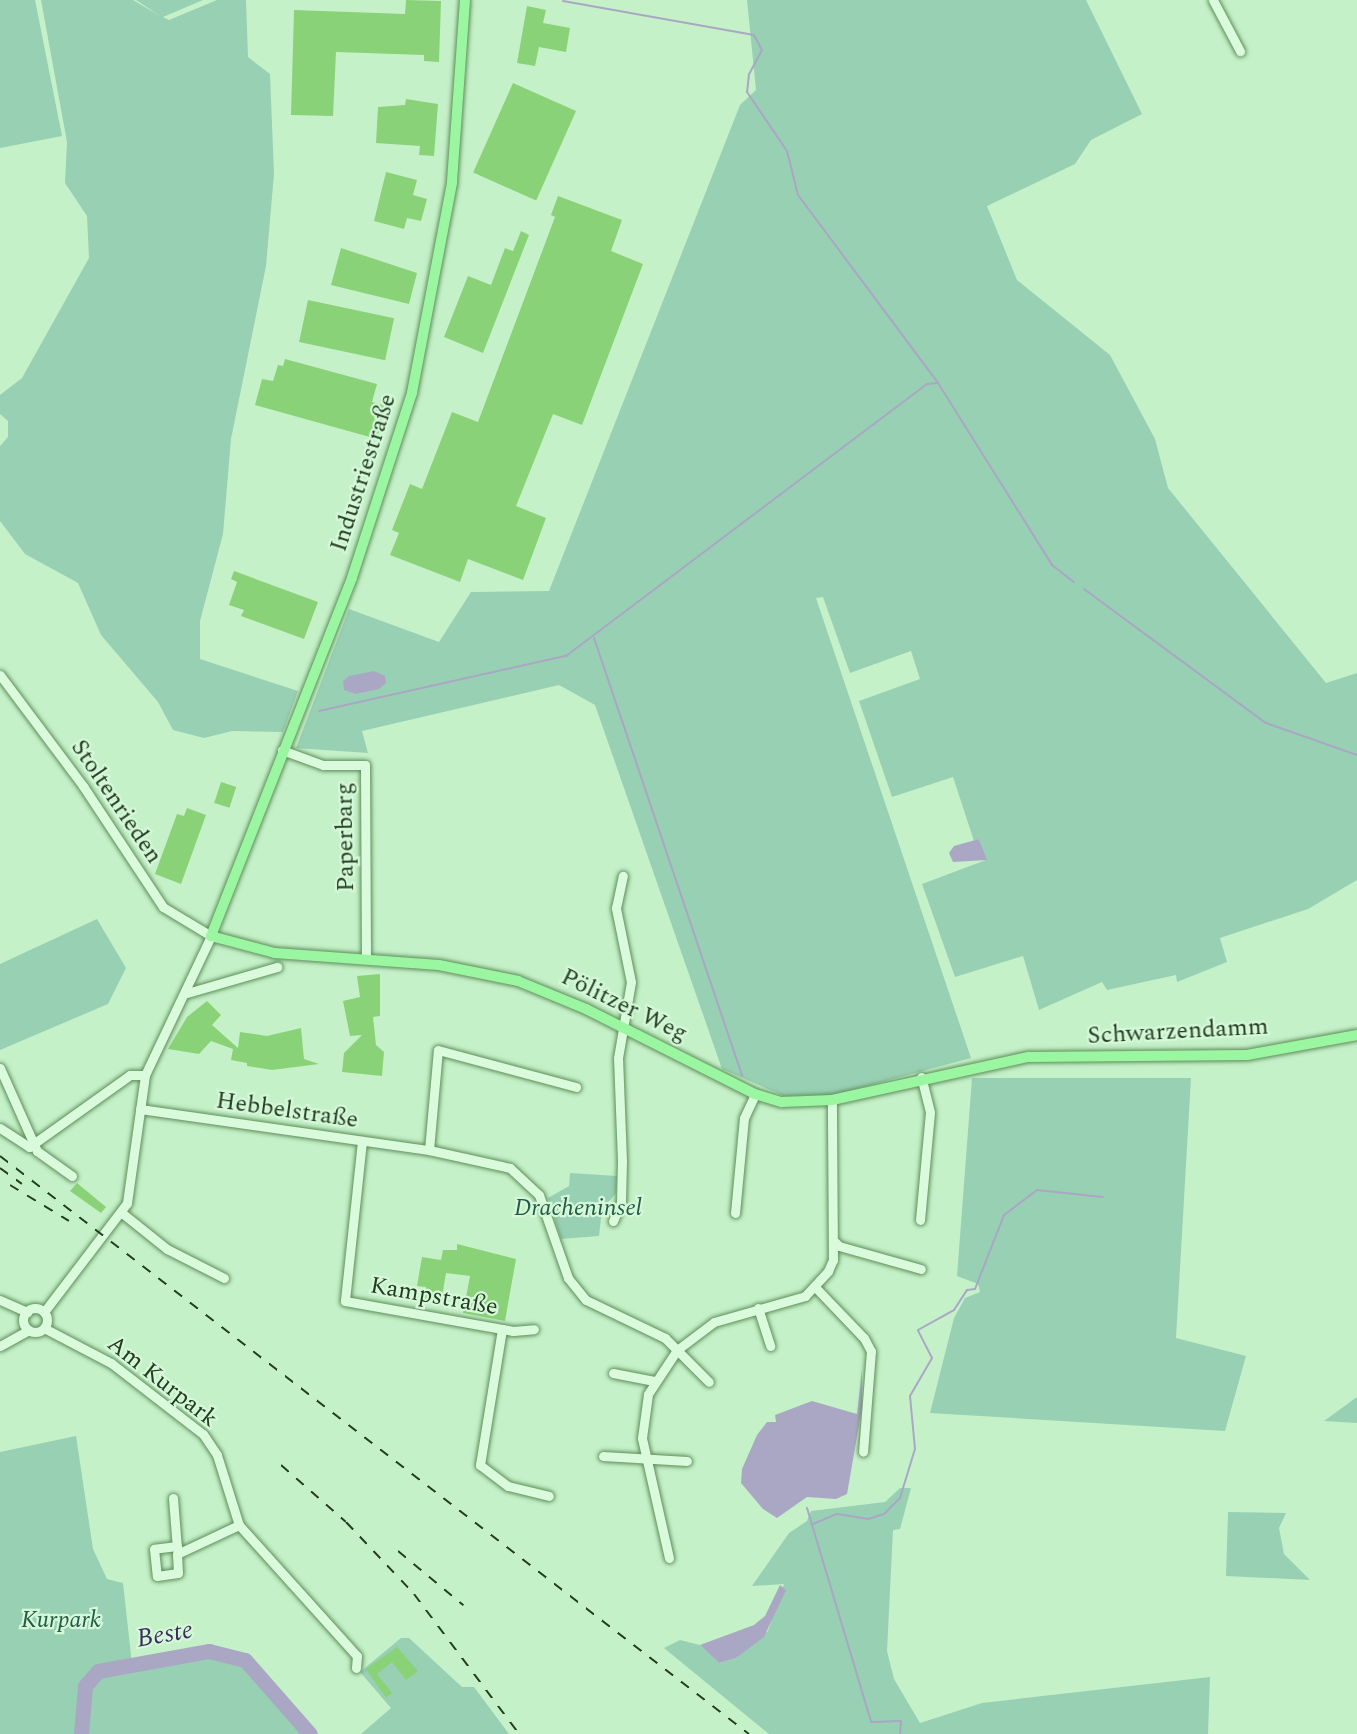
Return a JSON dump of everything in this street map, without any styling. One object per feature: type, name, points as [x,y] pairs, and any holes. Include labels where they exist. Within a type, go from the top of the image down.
[{"type":"main road","name":"Industriestraße","points":[[211,936],[382,496],[422,357],[452,183],[465,0]]},
{"type":"main road","name":"Pölitzer Weg","points":[[211,936],[275,953],[439,965],[518,981],[624,1028],[755,1094],[782,1102],[832,1100],[921,1077],[1028,1057],[1072,1058]]},
{"type":"main road","name":"Schwarzendamm","points":[[1072,1058],[1247,1054],[1357,1035]]},
{"type":"street","points":[[1213,0],[1240,51]]},
{"type":"street","name":"Stoltenrieden","points":[[0,675],[14,688],[84,786],[164,907],[211,936]]},
{"type":"street","name":"Paperbarg","points":[[282,750],[323,765],[364,765],[366,958]]},
{"type":"street","points":[[613,1221],[621,1202],[618,1058],[631,982],[616,908],[623,876]]},
{"type":"street","points":[[0,1346],[29,1330],[44,1328],[44,1312],[122,1213],[145,1075],[187,993],[211,936]]},
{"type":"street","points":[[187,993],[277,967]]},
{"type":"street","points":[[429,1150],[438,1050],[576,1087]]},
{"type":"street","points":[[0,1068],[36,1143],[37,1151],[72,1176]]},
{"type":"street","points":[[0,1128],[21,1145],[36,1143],[130,1075],[145,1075]]},
{"type":"street","points":[[920,1220],[930,1112],[921,1077]]},
{"type":"street","points":[[735,1214],[744,1118],[755,1094]]},
{"type":"street","points":[[669,1558],[647,1461],[644,1410],[654,1381],[676,1350],[714,1322],[758,1308],[776,1306],[816,1288],[833,1260],[832,1100]]},
{"type":"street","name":"Hebbelstraße","points":[[140,1109],[429,1150],[484,1160],[522,1176],[539,1195],[568,1278],[586,1300],[639,1323],[676,1350],[709,1382]]},
{"type":"street","name":"Kampstraße","points":[[362,1141],[345,1301],[502,1329],[534,1329]]},
{"type":"street","points":[[122,1213],[167,1249],[224,1278]]},
{"type":"street","points":[[834,1240],[839,1246],[921,1269]]},
{"type":"street","points":[[816,1288],[864,1338],[871,1351],[862,1452]]},
{"type":"street","points":[[0,1300],[27,1312]]},
{"type":"street","points":[[29,1330],[24,1322],[27,1312],[34,1308],[44,1312]]},
{"type":"street","points":[[758,1308],[770,1346]]},
{"type":"street","name":"Am Kurpark","points":[[44,1328],[88,1348],[203,1434],[217,1455],[239,1525],[357,1656],[356,1668]]},
{"type":"street","points":[[502,1329],[480,1465],[508,1486],[549,1496]]},
{"type":"street","points":[[613,1373],[654,1381]]},
{"type":"street","points":[[603,1456],[647,1461],[687,1461]]},
{"type":"street","points":[[173,1498],[177,1550],[239,1525]]},
{"type":"green space","points":[[0,0],[35,0],[62,136],[0,148]]},
{"type":"green space","points":[[41,0],[133,0],[160,16],[136,0],[203,0],[163,17],[169,20],[217,0],[246,0],[248,57],[270,74],[274,174],[266,266],[231,439],[223,534],[200,621],[200,659],[298,691],[283,732],[232,731],[204,738],[173,730],[158,702],[101,635],[78,583],[25,554],[0,521],[0,446],[8,437],[8,421],[0,414],[0,395],[22,378],[89,258],[87,216],[65,183],[67,142]]},
{"type":"green space","points":[[747,0],[1086,0],[1142,114],[1091,140],[1075,164],[987,206],[1017,280],[1110,355],[1155,439],[1168,488],[1326,683],[1357,673],[1357,880],[1308,909],[1220,938],[1227,962],[1177,982],[1176,975],[1107,990],[1102,982],[1039,1010],[1023,956],[955,977],[922,884],[986,860],[979,839],[974,841],[953,777],[892,797],[859,701],[920,679],[911,651],[850,673],[823,597],[816,598],[971,1058],[833,1095],[784,1096],[722,1069],[595,705],[559,685],[362,731],[368,753],[296,748],[349,609],[439,642],[471,592],[549,591],[740,105],[756,90]]},
{"type":"green space","points":[[97,919],[126,968],[108,1004],[0,1050],[0,964]]},
{"type":"green space","points":[[972,1078],[1191,1078],[1176,1338],[1246,1356],[1225,1431],[930,1413],[954,1318],[965,1298],[980,1292],[978,1284],[957,1276]]},
{"type":"green space","name":"Dracheninsel","points":[[570,1173],[617,1176],[616,1193],[602,1210],[599,1236],[561,1239],[548,1198],[569,1186]]},
{"type":"green space","points":[[1357,1397],[1357,1423],[1324,1421]]},
{"type":"green space","name":"Kurpark","points":[[76,1436],[93,1549],[107,1579],[123,1583],[132,1664],[209,1651],[234,1654],[265,1680],[310,1734],[0,1734],[0,1452]]},
{"type":"green space","points":[[900,1488],[911,1488],[900,1529],[893,1530],[887,1651],[894,1679],[920,1723],[982,1703],[1210,1677],[1208,1734],[769,1734],[664,1648],[680,1640],[700,1645],[719,1663],[736,1658],[768,1631],[784,1584],[752,1586],[789,1533],[807,1521],[811,1511],[885,1502]]},
{"type":"green space","points":[[1228,1512],[1286,1513],[1279,1528],[1284,1554],[1310,1580],[1226,1576]]},
{"type":"green space","points":[[401,1638],[409,1638],[462,1687],[474,1687],[509,1734],[361,1734],[391,1708],[360,1672]]},
{"type":"shaded area","points":[[374,671],[385,676],[386,683],[379,689],[356,694],[344,690],[343,681],[349,676]]},
{"type":"shaded area","points":[[979,839],[987,860],[953,862],[949,853],[954,846]]},
{"type":"shaded area","points":[[862,1370],[862,1408],[847,1494],[836,1499],[807,1497],[777,1518],[763,1509],[741,1483],[742,1469],[757,1435],[767,1422],[776,1422],[775,1415],[812,1401],[857,1414]]},
{"type":"shaded area","points":[[780,1585],[786,1590],[764,1637],[736,1658],[719,1663],[700,1645],[754,1625],[765,1616]]},
{"type":"building","points":[[406,0],[441,1],[439,62],[424,61],[424,55],[336,52],[333,116],[291,115],[294,10],[405,14]]},
{"type":"building","points":[[527,6],[546,10],[543,23],[570,28],[566,52],[539,47],[535,66],[517,63]]},
{"type":"building","points":[[513,83],[576,111],[536,201],[473,173]]},
{"type":"building","points":[[406,99],[438,104],[434,156],[419,155],[420,146],[376,143],[378,107],[405,105]]},
{"type":"building","points":[[386,172],[417,180],[413,195],[427,199],[421,221],[407,218],[404,229],[374,221]]},
{"type":"building","points":[[558,196],[622,220],[611,251],[643,264],[582,425],[553,414],[516,506],[546,518],[523,580],[468,559],[460,582],[390,555],[399,533],[392,530],[410,484],[422,489],[452,412],[478,422],[555,217],[551,215]]},
{"type":"building","points":[[521,231],[529,235],[483,353],[444,337],[468,276],[491,285],[505,248],[513,251]]},
{"type":"building","points":[[341,248],[417,273],[409,304],[331,285]]},
{"type":"building","points":[[308,300],[394,318],[385,360],[299,342]]},
{"type":"building","points":[[285,359],[377,384],[372,402],[386,406],[377,439],[255,405],[262,379],[273,381],[278,365],[283,366]]},
{"type":"building","points":[[234,571],[318,602],[304,639],[241,616],[244,610],[229,605],[237,582],[231,579]]},
{"type":"building","points":[[221,782],[236,787],[229,808],[214,803]]},
{"type":"building","points":[[187,808],[206,815],[181,884],[155,874],[177,814],[184,816]]},
{"type":"building","points":[[380,974],[380,1016],[373,1017],[376,1045],[384,1052],[382,1076],[342,1072],[344,1053],[362,1035],[350,1036],[343,1001],[360,997],[357,976]]},
{"type":"building","points":[[207,1001],[221,1015],[212,1025],[238,1048],[240,1032],[267,1036],[301,1028],[304,1059],[319,1064],[272,1070],[247,1066],[247,1063],[231,1060],[233,1049],[211,1041],[199,1054],[168,1049],[187,1017]]},
{"type":"building","points":[[77,1183],[106,1207],[101,1213],[70,1191]]},
{"type":"building","points":[[457,1244],[516,1259],[505,1321],[463,1313],[470,1276],[446,1273],[441,1303],[424,1300],[426,1287],[417,1286],[422,1257],[441,1260],[443,1250],[457,1250]]},
{"type":"building","points":[[397,1647],[418,1671],[406,1680],[392,1662],[377,1674],[392,1693],[386,1698],[366,1669]]},
{"type":"waterway","points":[[563,1],[754,35],[762,50],[749,74],[747,92],[787,151],[798,195],[938,383]]},
{"type":"waterway","points":[[319,711],[566,656],[927,384],[938,383],[1052,565],[1074,582]]},
{"type":"waterway","points":[[1084,589],[1266,723],[1357,755]]},
{"type":"waterway","points":[[594,638],[742,1076]]},
{"type":"waterway","points":[[813,1524],[837,1514],[868,1519],[884,1514],[900,1498],[915,1449],[910,1396],[932,1358],[918,1330],[954,1310],[967,1290],[975,1289],[1004,1215],[1037,1190],[1103,1197]]},
{"type":"waterway","points":[[807,1508],[871,1722],[901,1721],[900,1734]]},
{"type":"waterway","name":"Beste","points":[[81,1734],[85,1686],[98,1671],[209,1651],[245,1660],[310,1734]]},
{"type":"railway","points":[[0,1156],[749,1734]]},
{"type":"railway","points":[[0,1168],[22,1184]]},
{"type":"railway","points":[[10,1185],[69,1221]]},
{"type":"railway","points":[[281,1465],[346,1522],[414,1594],[519,1734]]},
{"type":"railway","points":[[398,1551],[463,1605]]}]
